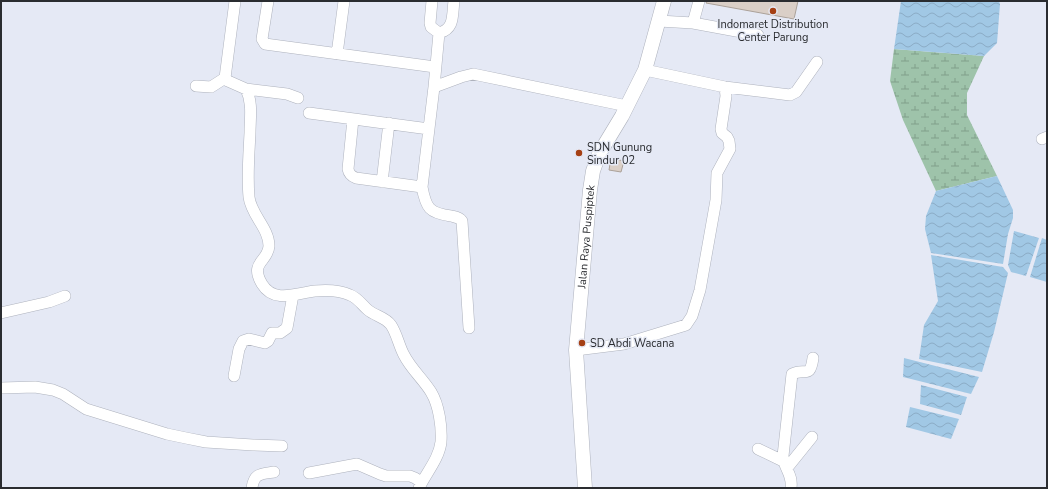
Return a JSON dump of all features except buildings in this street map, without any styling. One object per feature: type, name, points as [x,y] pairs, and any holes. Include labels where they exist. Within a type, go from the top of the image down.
[{"type":"main road","name":"Jalan Raya Puspiptek","points":[[585,488],[576,350],[593,171],[598,154],[622,116],[645,70],[664,1]]},
{"type":"street","points":[[196,86],[211,87],[225,78],[235,1]]},
{"type":"street","points":[[268,1],[262,39],[265,44],[435,67]]},
{"type":"street","points":[[337,54],[344,1]]},
{"type":"street","points":[[432,1],[430,23],[431,27],[439,33]]},
{"type":"street","points":[[439,33],[448,30],[454,1]]},
{"type":"street","points":[[693,23],[699,1]]},
{"type":"street","points":[[659,21],[693,23],[758,35]]},
{"type":"street","points":[[439,33],[422,187],[426,201],[432,212],[456,217],[462,221],[469,328]]},
{"type":"street","points":[[645,70],[725,87],[790,95],[796,92],[817,62]]},
{"type":"street","points":[[434,87],[473,74],[626,106]]},
{"type":"street","points":[[225,78],[228,81],[246,89],[287,94],[298,98]]},
{"type":"street","points":[[576,350],[624,344],[686,325],[690,320],[700,290],[716,200],[718,173],[730,149],[727,137],[722,134],[720,129],[726,96],[725,87]]},
{"type":"street","points":[[246,89],[251,103],[247,178],[249,198],[254,212],[266,234],[269,246],[266,256],[259,263],[257,269],[258,276],[262,285],[274,295],[293,295],[314,291],[341,292],[351,295],[368,310],[384,319],[392,326],[405,356],[431,392],[437,410],[441,443],[433,463],[420,485]]},
{"type":"street","points":[[309,113],[429,129]]},
{"type":"street","points":[[353,119],[348,169],[349,174],[356,178],[422,187]]},
{"type":"street","points":[[382,182],[389,123]]},
{"type":"street","points":[[234,376],[239,349],[244,341],[249,339],[265,343],[268,341],[272,332],[280,333],[287,328],[293,295]]},
{"type":"street","points":[[1,313],[49,302],[65,296]]},
{"type":"street","points":[[792,488],[792,478],[785,465],[786,422],[792,374],[796,372],[805,373],[809,371],[813,358]]},
{"type":"street","points":[[1,388],[35,387],[53,390],[63,394],[86,409],[167,434],[186,438],[206,442],[282,446]]},
{"type":"street","points":[[785,465],[812,437]]},
{"type":"street","points":[[758,449],[785,465]]},
{"type":"street","points":[[309,473],[357,464],[386,476],[410,476],[419,480],[420,485]]},
{"type":"street","points":[[252,488],[256,476],[274,472]]},
{"type":"green space","points":[[894,49],[984,56],[967,93],[967,115],[997,176],[936,191],[903,120],[890,81]]},
{"type":"water","points":[[901,1],[999,1],[997,43],[984,56],[894,49]]},
{"type":"water","points":[[997,176],[1013,210],[1013,218],[1008,234],[1003,264],[931,253],[925,229],[926,216],[936,191]]},
{"type":"water","points":[[1014,231],[1039,238],[1026,276],[1011,272],[1008,265]]},
{"type":"water","points":[[1042,238],[1047,240],[1047,282],[1030,277]]},
{"type":"water","points":[[931,255],[1003,267],[1008,273],[994,332],[982,372],[919,359],[924,325],[938,301]]},
{"type":"water","points":[[904,358],[979,377],[971,394],[903,377]]},
{"type":"water","points":[[921,385],[967,397],[961,415],[920,404]]},
{"type":"water","points":[[910,407],[959,419],[951,439],[906,427]]},
{"type":"place","name":"Indomaret Distribution Center Parung","points":[[773,11]]},
{"type":"place","name":"SDN Gunung Sindur 02","points":[[579,153]]},
{"type":"place","name":"SD Abdi Wacana","points":[[582,343]]}]
